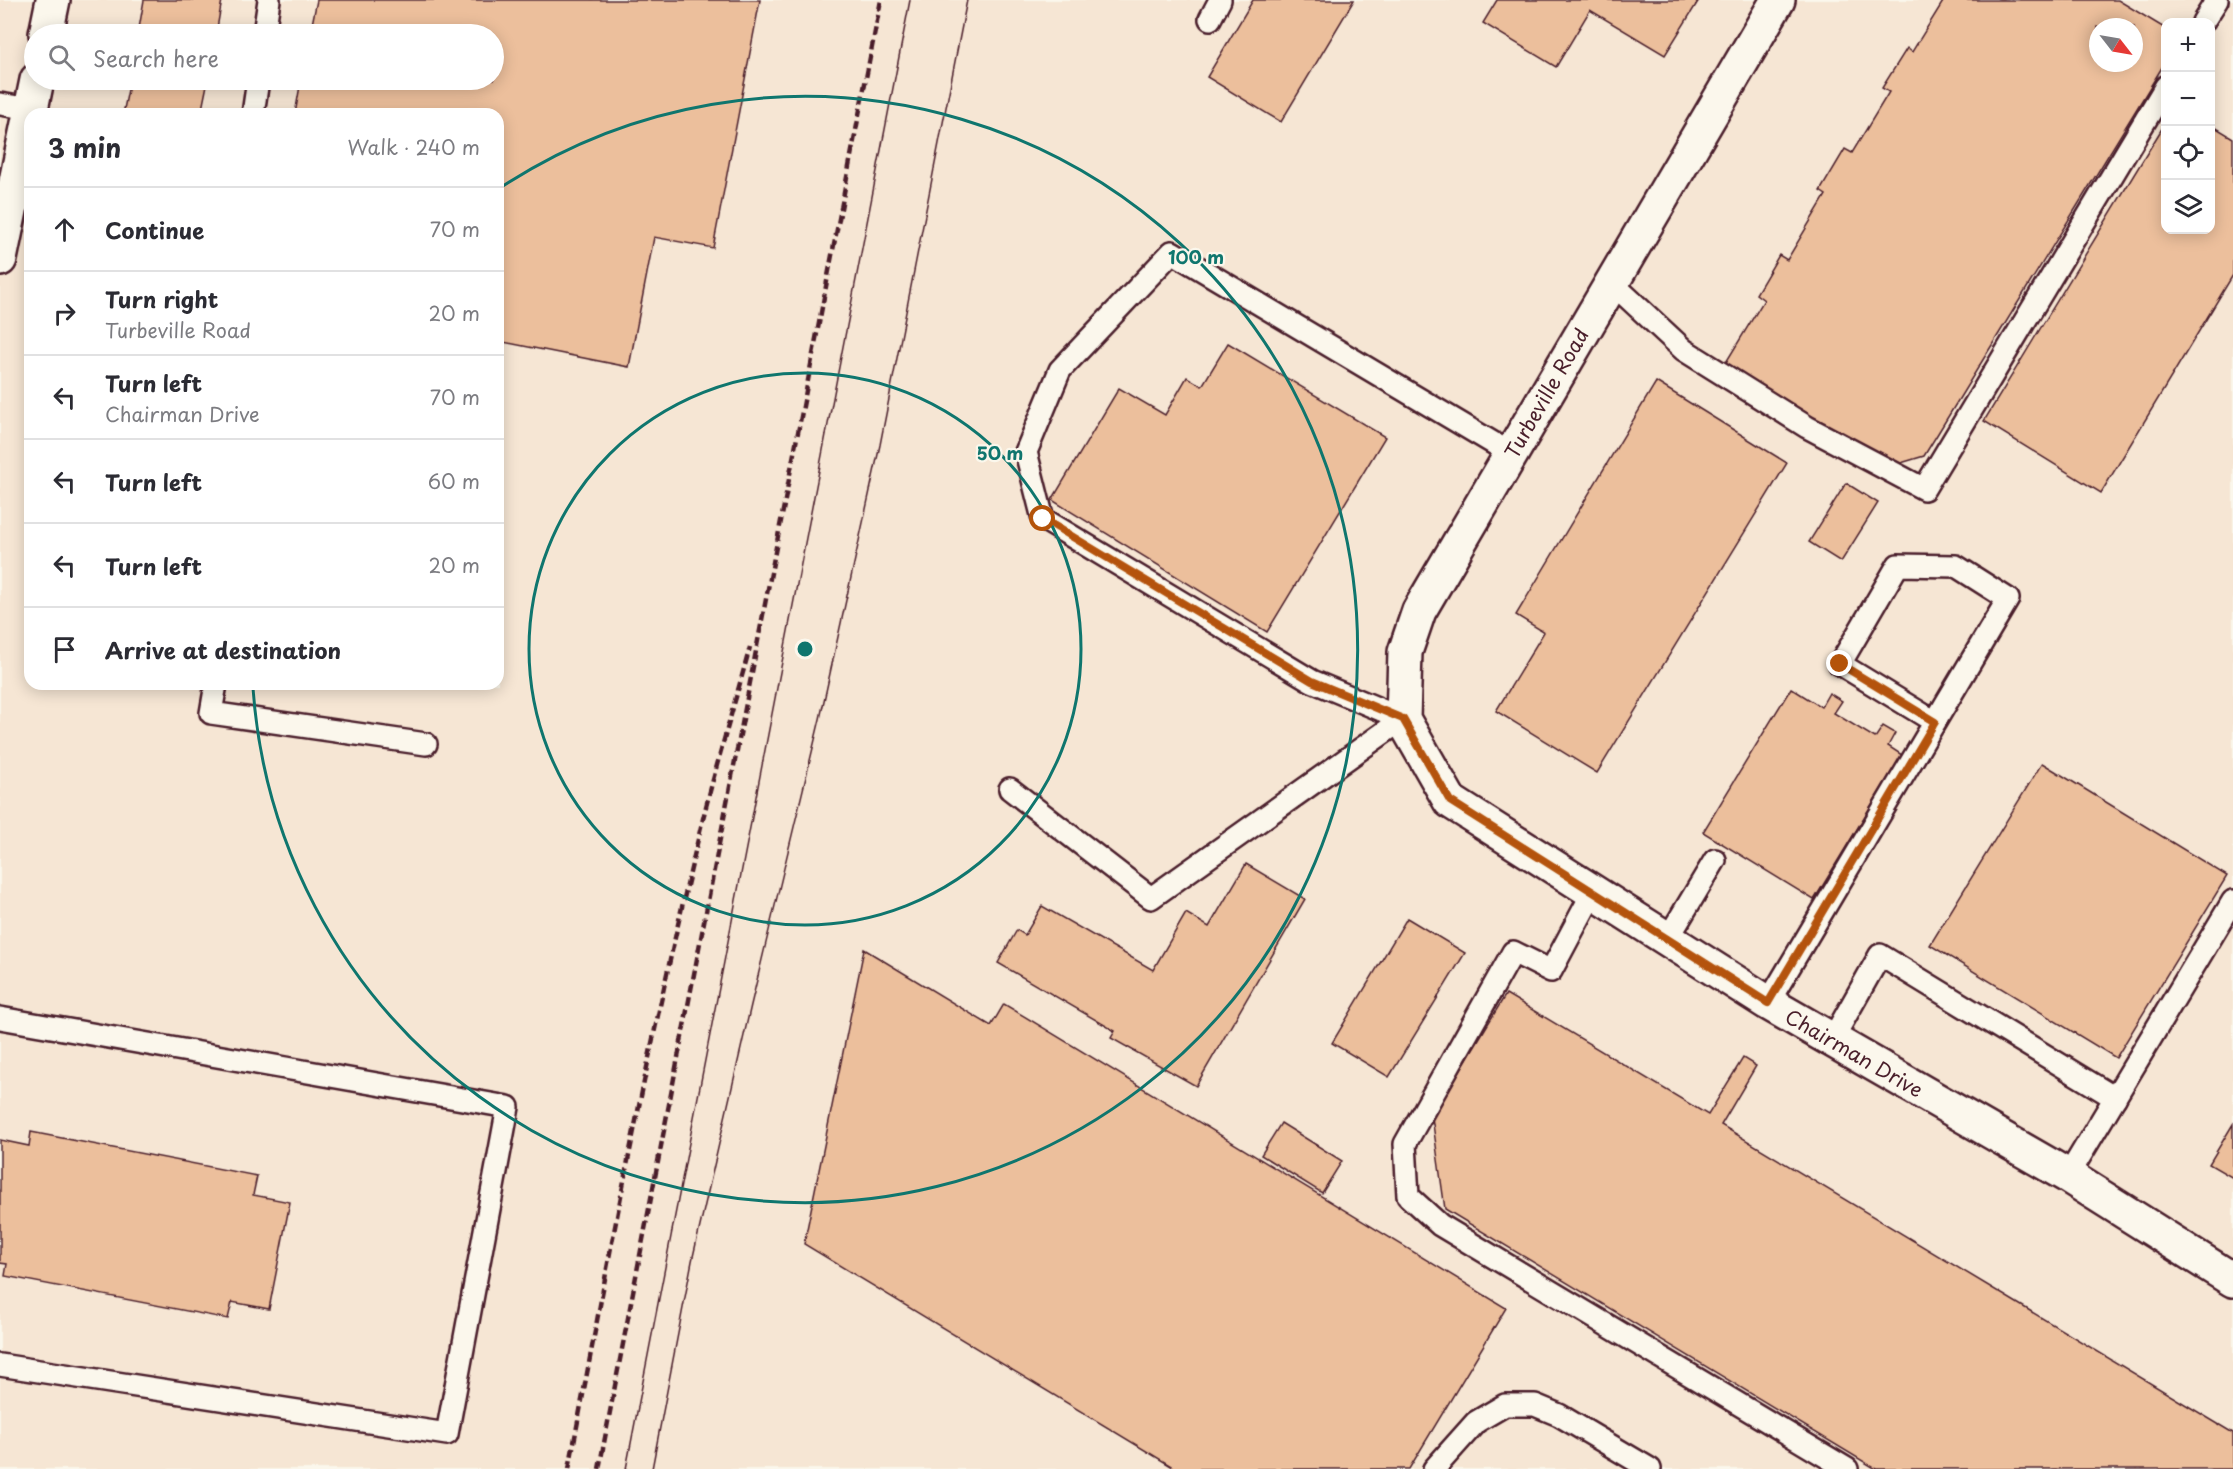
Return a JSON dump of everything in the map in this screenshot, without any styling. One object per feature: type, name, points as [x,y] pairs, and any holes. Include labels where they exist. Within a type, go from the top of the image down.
[{"type":"street","points":[[48,24],[53,0]]},
{"type":"street","name":"Turbeville Road","points":[[1403,719],[1405,652],[1419,611],[1778,0]]},
{"type":"street","points":[[0,259],[7,188],[22,97]]},
{"type":"street","name":"Chairman Drive","points":[[1403,719],[1450,801],[1768,1003],[2068,1176],[2233,1280]]},
{"type":"lane","points":[[265,24],[269,0]]},
{"type":"lane","points":[[1210,19],[1220,0]]},
{"type":"lane","points":[[2206,18],[2217,0]]},
{"type":"lane","points":[[254,108],[257,90]]},
{"type":"lane","points":[[1611,282],[1684,350],[1807,427],[1924,489],[2161,94]]},
{"type":"lane","points":[[1403,719],[1312,681],[1043,519],[1026,452],[1060,370],[1172,252],[1510,453]]},
{"type":"lane","points":[[1768,1003],[1935,722],[2008,598],[1956,566],[1898,565],[1840,664],[1935,722]]},
{"type":"lane","points":[[215,690],[211,713],[426,744]]},
{"type":"lane","points":[[1010,789],[1151,898],[1403,719]]},
{"type":"lane","points":[[1667,940],[1715,860]]},
{"type":"lane","points":[[1593,892],[1551,971],[1513,952],[1405,1144],[1408,1196],[1440,1225],[1848,1469]]},
{"type":"lane","points":[[2068,1176],[2233,901]]},
{"type":"lane","points":[[1832,1040],[1880,955],[2115,1098]]},
{"type":"lane","points":[[0,1018],[508,1107],[447,1434],[0,1365]]},
{"type":"lane","points":[[1434,1469],[1476,1422],[1505,1405],[1535,1405],[1559,1415],[1650,1469]]},
{"type":"shaded area","points":[[0,0],[2233,0],[2233,1469],[0,1469]]},
{"type":"building","points":[[144,0],[222,0],[218,24],[140,24]]},
{"type":"building","points":[[317,0],[760,0],[713,248],[654,237],[629,367],[504,342],[504,108],[296,108],[299,90],[504,90],[504,24],[312,24]]},
{"type":"building","points":[[1253,0],[1354,0],[1281,122],[1207,77]]},
{"type":"building","points":[[1497,0],[1699,0],[1665,55],[1590,10],[1556,67],[1483,23]]},
{"type":"building","points":[[1944,0],[2118,0],[2161,26],[2161,69],[1924,456],[1891,466],[1725,364],[1764,300],[1756,294],[1779,255],[1787,260],[1826,195],[1820,191],[1845,149],[1852,153],[1889,92],[1882,88],[1907,48],[1912,52]]},
{"type":"building","points":[[128,90],[206,90],[202,108],[124,108]]},
{"type":"building","points":[[2215,127],[2233,138],[2233,275],[2101,493],[1984,421],[2161,130],[2161,234],[2215,234]]},
{"type":"building","points":[[1228,343],[1385,437],[1267,632],[1052,500],[1119,388],[1165,415],[1187,377],[1202,386]]},
{"type":"building","points":[[1656,382],[1787,463],[1597,773],[1496,711],[1544,632],[1516,615]]},
{"type":"building","points":[[1846,483],[1878,503],[1841,562],[1809,542]]},
{"type":"building","points":[[1791,688],[1821,707],[1829,693],[1842,701],[1834,713],[1875,738],[1883,726],[1895,733],[1888,746],[1902,755],[1814,900],[1703,832]]},
{"type":"building","points":[[2042,763],[2227,876],[2116,1058],[1930,945]]},
{"type":"building","points":[[1246,864],[1305,899],[1196,1086],[1111,1038],[1115,1031],[998,963],[1017,930],[1025,935],[1042,906],[1153,970],[1186,913],[1209,927]]},
{"type":"building","points":[[1407,918],[1465,953],[1389,1077],[1332,1043]]},
{"type":"building","points":[[864,949],[991,1026],[1004,1004],[1506,1308],[1409,1469],[1176,1469],[804,1244]]},
{"type":"building","points":[[1506,994],[1708,1115],[1743,1058],[1756,1066],[1721,1125],[2233,1433],[2233,1469],[1876,1469],[1445,1209],[1432,1117]]},
{"type":"building","points":[[1281,1123],[1342,1161],[1322,1193],[1261,1155]]},
{"type":"building","points":[[2233,1124],[2233,1178],[2209,1164]]},
{"type":"building","points":[[31,1132],[257,1176],[253,1195],[290,1202],[269,1309],[232,1302],[228,1319],[5,1276],[7,1264],[0,1263],[0,1140],[29,1146]]},
{"type":"tram line","points":[[626,1469],[910,0]]},
{"type":"tram line","points":[[652,1469],[692,1261],[820,719],[880,445],[967,0]]},
{"type":"railway","points":[[599,1469],[881,0]]},
{"type":"railway","points":[[569,1469],[630,1151],[680,914],[717,764],[750,647]]},
{"type":"route","points":[[1043,519],[1312,681],[1403,719],[1450,801],[1768,1003],[1935,722],[1840,664]]}]
